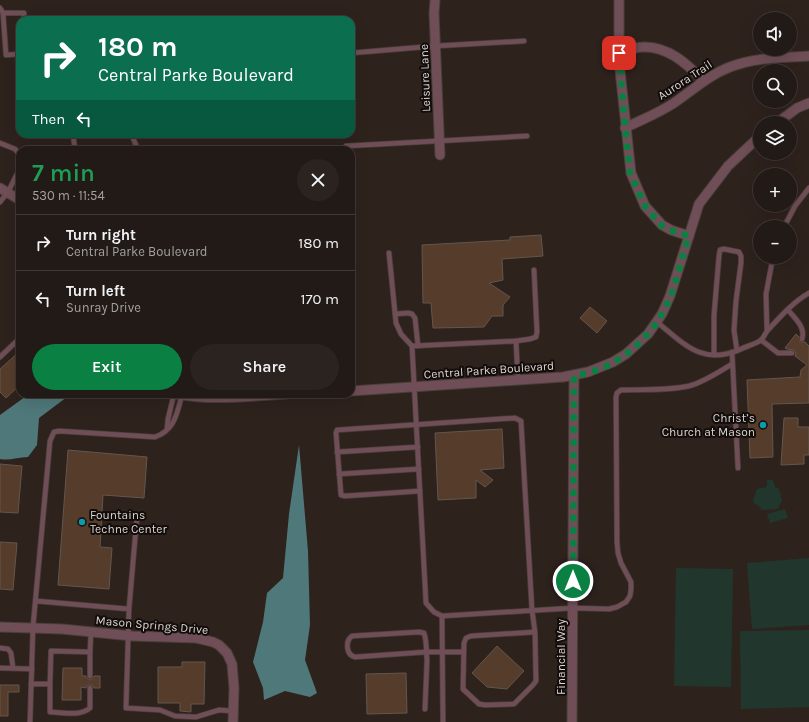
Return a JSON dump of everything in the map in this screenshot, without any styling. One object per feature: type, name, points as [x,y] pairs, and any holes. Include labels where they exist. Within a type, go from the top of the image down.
[{"type":"street","name":"Leisure Lane","points":[[435,0],[435,46],[440,155]]},
{"type":"street","points":[[618,0],[619,53],[630,173],[645,206],[662,226],[689,236]]},
{"type":"street","points":[[619,53],[642,47],[657,48],[671,53],[694,71],[703,82]]},
{"type":"street","name":"Aurora Trail","points":[[625,128],[673,104],[718,72],[732,66],[770,58],[809,56]]},
{"type":"street","points":[[786,116],[797,108],[809,103]]},
{"type":"street","name":"Central Parke Boulevard","points":[[355,390],[574,376],[599,369],[626,354],[648,334],[657,322],[670,296],[700,204],[728,166],[753,143]]},
{"type":"street","points":[[4,190],[16,198]]},
{"type":"street","name":"Financial Way","points":[[572,722],[574,376]]},
{"type":"street","name":"Mason Springs Drive","points":[[0,627],[62,629],[128,636],[196,638],[208,640],[219,645],[227,653],[232,664],[234,682],[233,722]]},
{"type":"lane","points":[[0,8],[3,14],[6,55],[16,54]]},
{"type":"lane","points":[[3,14],[24,13],[24,16]]},
{"type":"lane","points":[[355,53],[435,46],[524,42]]},
{"type":"lane","points":[[346,146],[527,136]]},
{"type":"lane","points":[[0,143],[16,149]]},
{"type":"lane","points":[[0,202],[4,190],[16,174]]},
{"type":"lane","points":[[788,220],[795,206],[809,188]]},
{"type":"lane","points":[[714,355],[714,315],[719,256],[720,250],[724,249],[739,252],[741,256],[734,330],[737,351]]},
{"type":"lane","points":[[389,253],[396,323],[401,334],[412,346],[426,603],[434,612],[442,616],[573,608],[609,609],[626,602],[630,596],[631,582],[621,563],[617,542],[616,397],[621,390],[674,389],[690,386],[706,380],[732,364]]},
{"type":"lane","points":[[767,331],[766,294],[772,264]]},
{"type":"lane","points":[[412,346],[516,341],[530,339],[536,336],[534,270]]},
{"type":"lane","points":[[657,322],[695,351],[706,355],[732,352],[761,340],[767,331],[800,298],[809,293]]},
{"type":"lane","points":[[788,310],[802,327],[802,339]]},
{"type":"lane","points":[[395,314],[408,313],[412,314],[415,318],[418,346]]},
{"type":"lane","points":[[761,340],[778,353],[792,353]]},
{"type":"lane","points":[[516,341],[518,380]]},
{"type":"lane","points":[[0,357],[16,342]]},
{"type":"lane","points":[[732,352],[738,468]]},
{"type":"lane","points":[[167,430],[168,419],[176,398]]},
{"type":"lane","points":[[30,722],[33,628],[50,441],[54,432],[59,431],[147,437],[161,435],[175,421],[178,398]]},
{"type":"lane","points":[[420,491],[345,496],[341,495],[337,452],[337,430],[515,418],[521,421],[532,610],[535,632],[536,681],[514,704],[479,704],[464,689],[464,643],[466,638],[471,636],[535,632]]},
{"type":"lane","points":[[337,452],[418,447]]},
{"type":"lane","points":[[339,474],[419,470]]},
{"type":"lane","points":[[137,516],[129,609],[126,708],[160,710],[174,716],[196,717],[219,710],[234,711]]},
{"type":"lane","points":[[36,601],[129,609]]},
{"type":"lane","points":[[442,616],[443,722]]},
{"type":"lane","points":[[90,676],[91,632]]},
{"type":"lane","points":[[426,709],[426,652],[424,633],[352,636],[348,638],[347,642],[349,653],[351,656],[355,657],[426,652],[464,652]]},
{"type":"lane","points":[[0,648],[8,649],[11,653],[13,668]]},
{"type":"lane","points":[[90,652],[51,652],[50,712],[76,713],[86,711],[90,708],[90,688]]},
{"type":"lane","points":[[0,668],[32,669]]},
{"type":"lane","points":[[31,684],[50,684]]},
{"type":"green space","points":[[767,480],[773,480],[775,487],[779,489],[782,500],[778,509],[762,510],[758,505],[753,503],[757,489],[767,487]]},
{"type":"green space","points":[[785,509],[788,518],[770,523],[767,514]]},
{"type":"green space","points":[[809,558],[809,625],[752,629],[747,563]]},
{"type":"green space","points":[[676,568],[733,569],[731,687],[674,686]]},
{"type":"green space","points":[[809,630],[809,707],[741,709],[740,631]]},
{"type":"water","points":[[23,398],[66,398],[39,418],[37,445],[28,457],[7,460],[0,459],[0,415]]},
{"type":"water","points":[[299,445],[308,551],[310,625],[305,660],[317,693],[310,697],[285,691],[264,700],[263,688],[253,662],[263,622],[267,593],[283,578],[289,514]]},
{"type":"building","points":[[541,235],[543,256],[502,259],[503,280],[489,283],[510,297],[503,305],[503,316],[492,316],[484,327],[433,328],[431,303],[423,303],[422,245],[510,240],[510,237]]},
{"type":"building","points":[[590,307],[607,321],[597,333],[580,318]]},
{"type":"building","points":[[796,334],[799,337],[800,342],[805,342],[809,346],[809,403],[772,404],[773,457],[750,458],[747,380],[800,377],[801,370],[807,365],[795,356],[796,353],[794,350],[785,348]]},
{"type":"building","points":[[16,355],[16,389],[6,398],[0,392],[0,369]]},
{"type":"building","points":[[784,418],[798,418],[798,427],[809,427],[809,455],[804,455],[804,464],[781,465]]},
{"type":"building","points":[[502,429],[504,468],[480,470],[493,480],[485,487],[476,480],[476,498],[438,500],[435,433]]},
{"type":"building","name":"Fountains Techne Center","points":[[68,450],[147,457],[144,498],[103,495],[100,547],[112,548],[109,589],[58,585]]},
{"type":"building","points":[[0,464],[22,466],[18,513],[0,512]]},
{"type":"building","points":[[0,542],[17,543],[13,590],[0,589]]},
{"type":"building","points":[[497,646],[524,671],[507,689],[487,687],[472,673]]},
{"type":"building","points":[[182,662],[205,662],[204,704],[191,704],[191,712],[180,711],[180,703],[158,703],[158,667],[182,667]]},
{"type":"building","points":[[63,668],[82,668],[82,676],[86,676],[90,680],[94,676],[100,676],[100,688],[94,688],[92,685],[88,685],[86,688],[81,687],[81,700],[62,700]]},
{"type":"building","points":[[406,673],[407,713],[367,714],[366,674]]},
{"type":"building","points":[[0,685],[19,685],[19,692],[8,692],[8,716],[0,716]]},
{"type":"place","name":"Christ’s Church at Mason","points":[[763,425]]},
{"type":"place","name":"Fountains Techne Center","points":[[82,522]]},
{"type":"route","points":[[573,581],[574,376],[599,369],[613,362],[626,354],[648,334],[662,314],[670,296],[689,236],[662,226],[645,206],[630,173],[619,53]]}]
